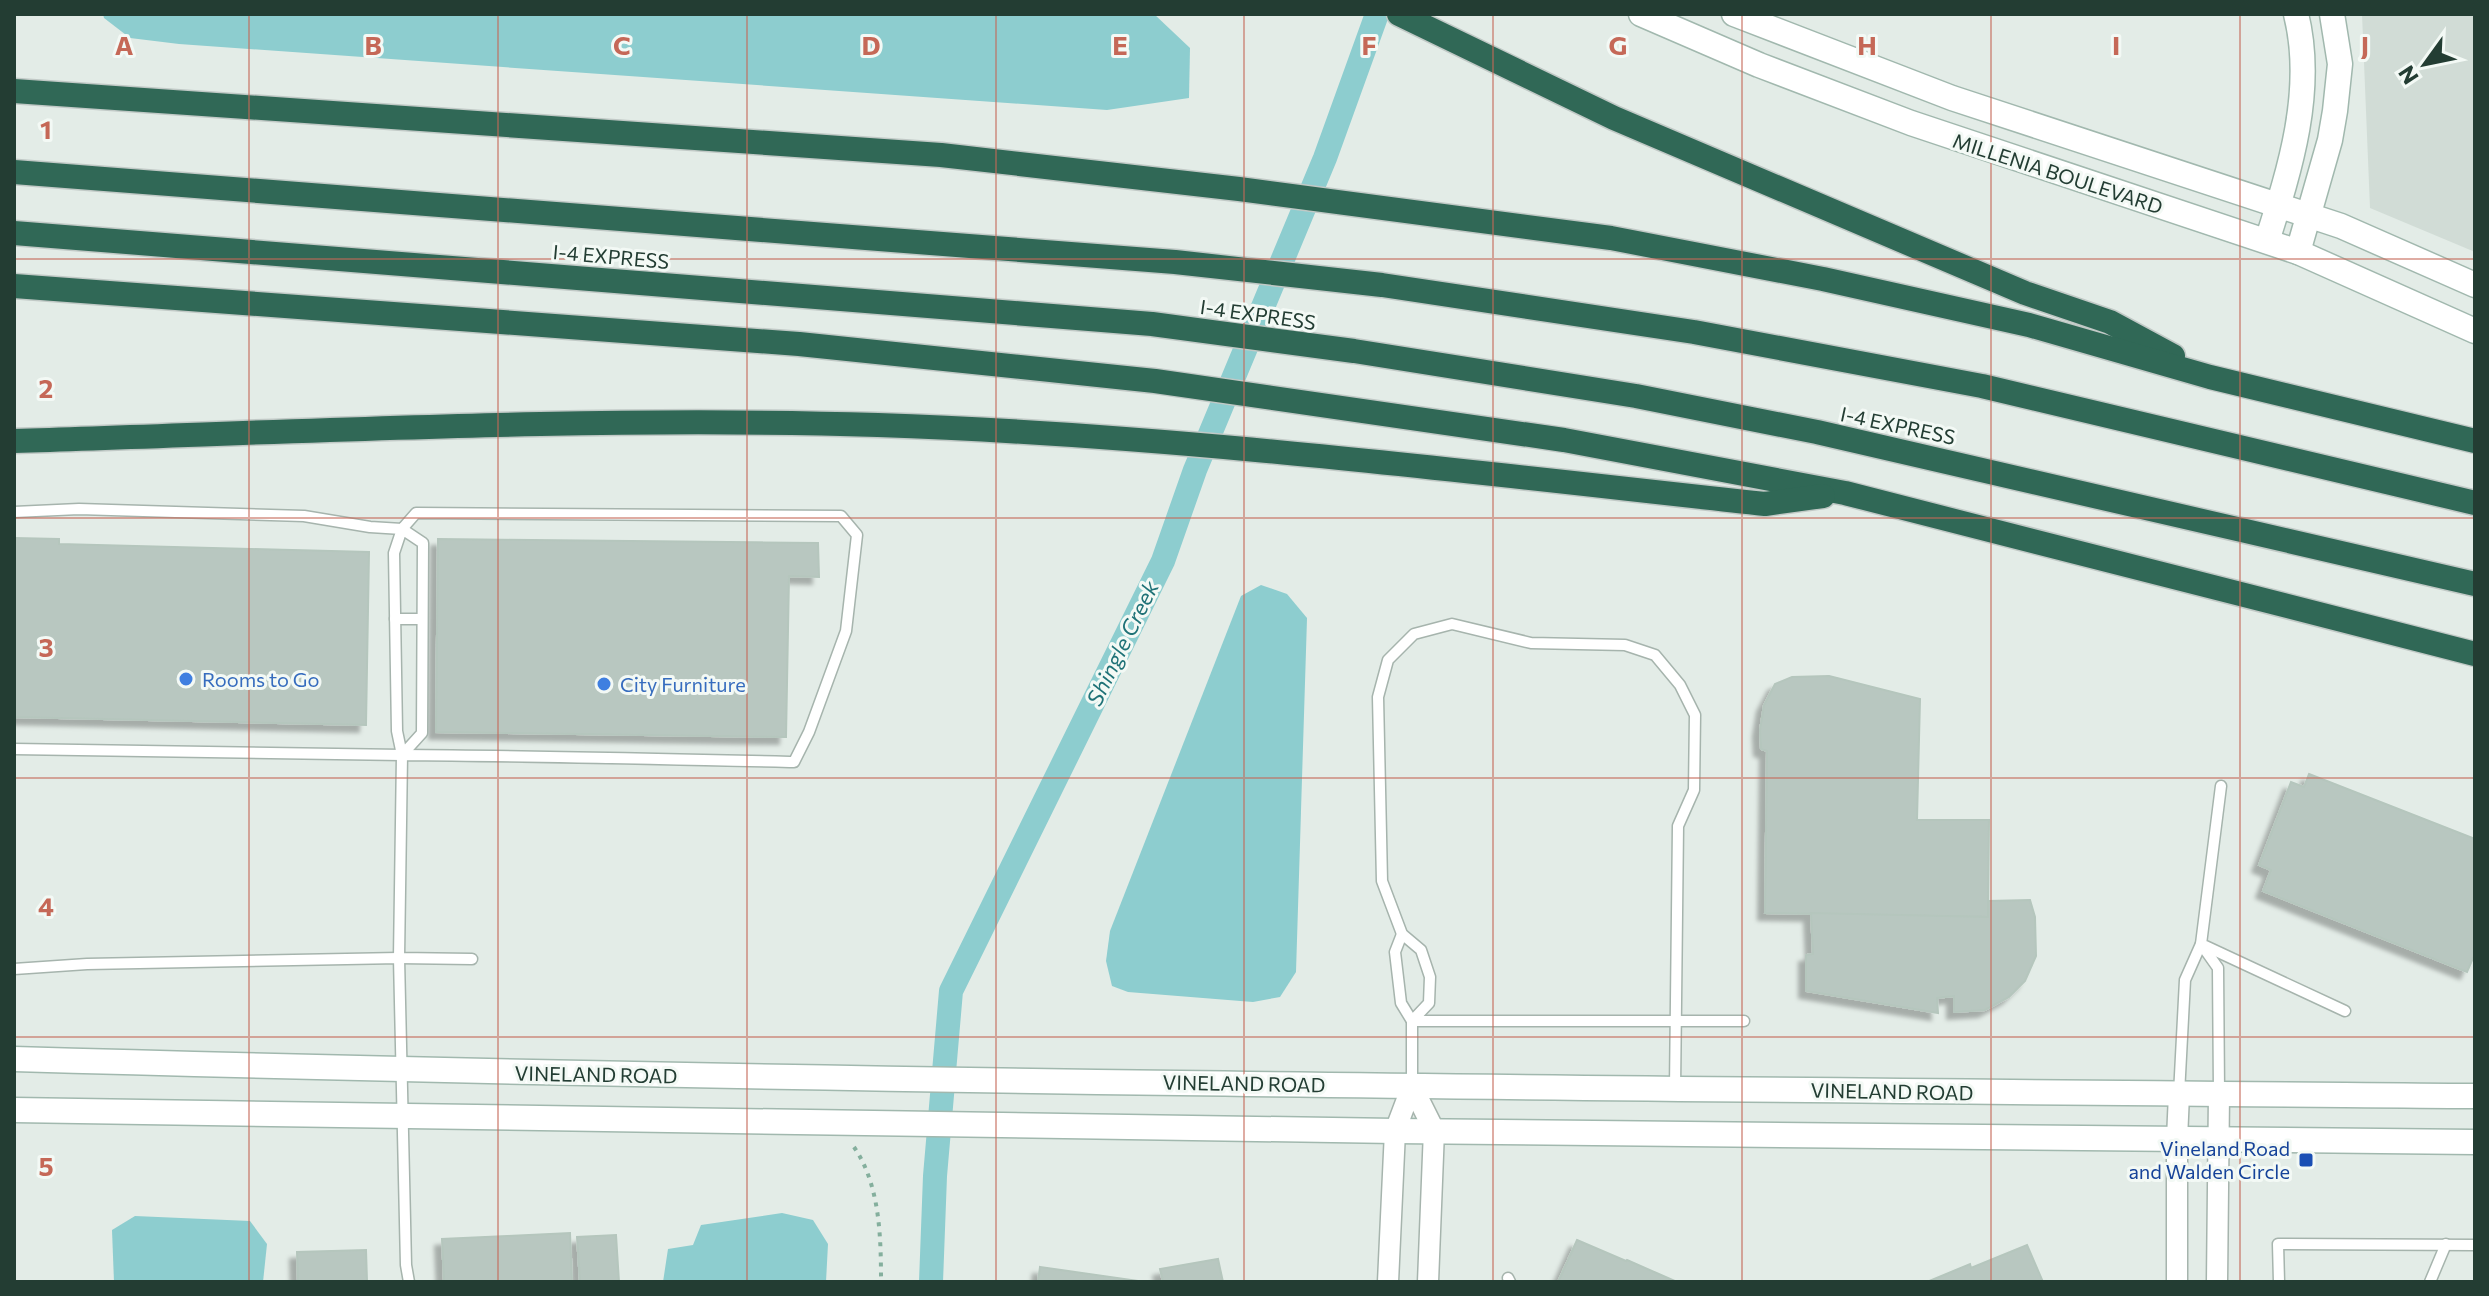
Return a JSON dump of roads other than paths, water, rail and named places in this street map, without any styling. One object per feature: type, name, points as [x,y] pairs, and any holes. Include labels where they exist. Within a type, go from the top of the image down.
[{"type":"highway","points":[[1399,14],[1614,118],[2025,293],[2110,322],[2210,377]]},
{"type":"highway","points":[[14,91],[941,155],[1239,189],[1611,238],[1823,279],[2029,325],[2210,377],[2475,441]]},
{"type":"highway","name":"I-4 EXPRESS","points":[[14,172],[1175,262],[1382,285],[1694,332],[1952,380],[2475,503]]},
{"type":"highway","name":"I-4 EXPRESS","points":[[14,233],[1152,324],[1354,351],[1636,396],[1817,432],[2475,584]]},
{"type":"highway","points":[[14,286],[799,344],[1155,381],[1564,440],[1845,493],[2475,654]]},
{"type":"highway","points":[[14,441],[621,422],[877,425],[1110,437],[1295,453],[1765,504],[1845,493]]},
{"type":"street","name":"MILLENIA BOULEVARD","points":[[1641,14],[1759,65],[1898,119],[2298,252],[2475,331]]},
{"type":"street","points":[[2267,241],[2296,136],[2302,86],[2301,33],[2296,14]]},
{"type":"street","points":[[2298,252],[2330,140],[2340,64],[2332,14]]},
{"type":"street","name":"MILLENIA BOULEVARD","points":[[1745,16],[1952,98],[2309,215],[2370,238],[2475,285]]},
{"type":"street","name":"VINELAND ROAD","points":[[14,1059],[401,1071],[1412,1086],[2475,1096]]},
{"type":"street","points":[[1412,1086],[1434,1130],[1428,1282]]},
{"type":"street","points":[[1388,1282],[1395,1131],[1412,1086]]},
{"type":"street","points":[[2177,1282],[2179,1094]]},
{"type":"street","points":[[2217,1282],[2219,1094]]},
{"type":"street","points":[[14,1110],[1395,1131],[2475,1142]]},
{"type":"lane","points":[[14,512],[79,509],[304,516],[402,529],[423,543],[422,733],[402,755]]},
{"type":"lane","points":[[14,749],[402,755],[538,758],[597,756],[794,762],[809,732],[846,631],[857,535],[841,516],[416,513],[402,529],[394,553],[397,731],[402,755],[399,958],[406,1265],[409,1282]]},
{"type":"lane","points":[[395,619],[422,619]]},
{"type":"lane","points":[[1412,1021],[1429,1003],[1430,977],[1421,950],[1402,934],[1382,881],[1378,697],[1388,660],[1414,634],[1452,624],[1531,643],[1625,645],[1655,655],[1680,685],[1695,715],[1694,790],[1678,826],[1675,1089]]},
{"type":"lane","points":[[2179,1094],[2185,980],[2201,944],[2221,786]]},
{"type":"lane","points":[[1402,934],[1395,952],[1401,1003],[1412,1021],[1412,1086]]},
{"type":"lane","points":[[2201,944],[2345,1011]]},
{"type":"lane","points":[[2201,944],[2218,968],[2219,1094]]},
{"type":"lane","points":[[14,969],[87,964],[472,959]]},
{"type":"lane","points":[[1412,1021],[1744,1021]]},
{"type":"lane","points":[[2279,1282],[2278,1244],[2475,1245]]},
{"type":"lane","points":[[2430,1282],[2446,1244]]},
{"type":"water","points":[[103,14],[1154,14],[1190,48],[1189,98],[1107,110],[179,44],[130,38]]},
{"type":"water","points":[[1261,585],[1287,594],[1307,618],[1296,972],[1280,997],[1253,1002],[1128,992],[1112,986],[1106,961],[1110,931],[1241,596]]},
{"type":"water","points":[[782,1213],[813,1220],[828,1244],[826,1282],[663,1282],[668,1249],[693,1245],[701,1225]]},
{"type":"water","points":[[135,1216],[250,1221],[267,1244],[263,1282],[114,1282],[112,1230]]},
{"type":"waterway","name":"Shingle Creek","points":[[931,1282],[935,1176],[951,991],[1163,561],[1195,470],[1325,158],[1377,14]]},
{"type":"place","name":"Rooms to Go","points":[[186,679]]},
{"type":"place","name":"City Furniture","points":[[604,684]]},
{"type":"place","name":"Vineland Road and Walden Circle","points":[[2306,1160]]}]
